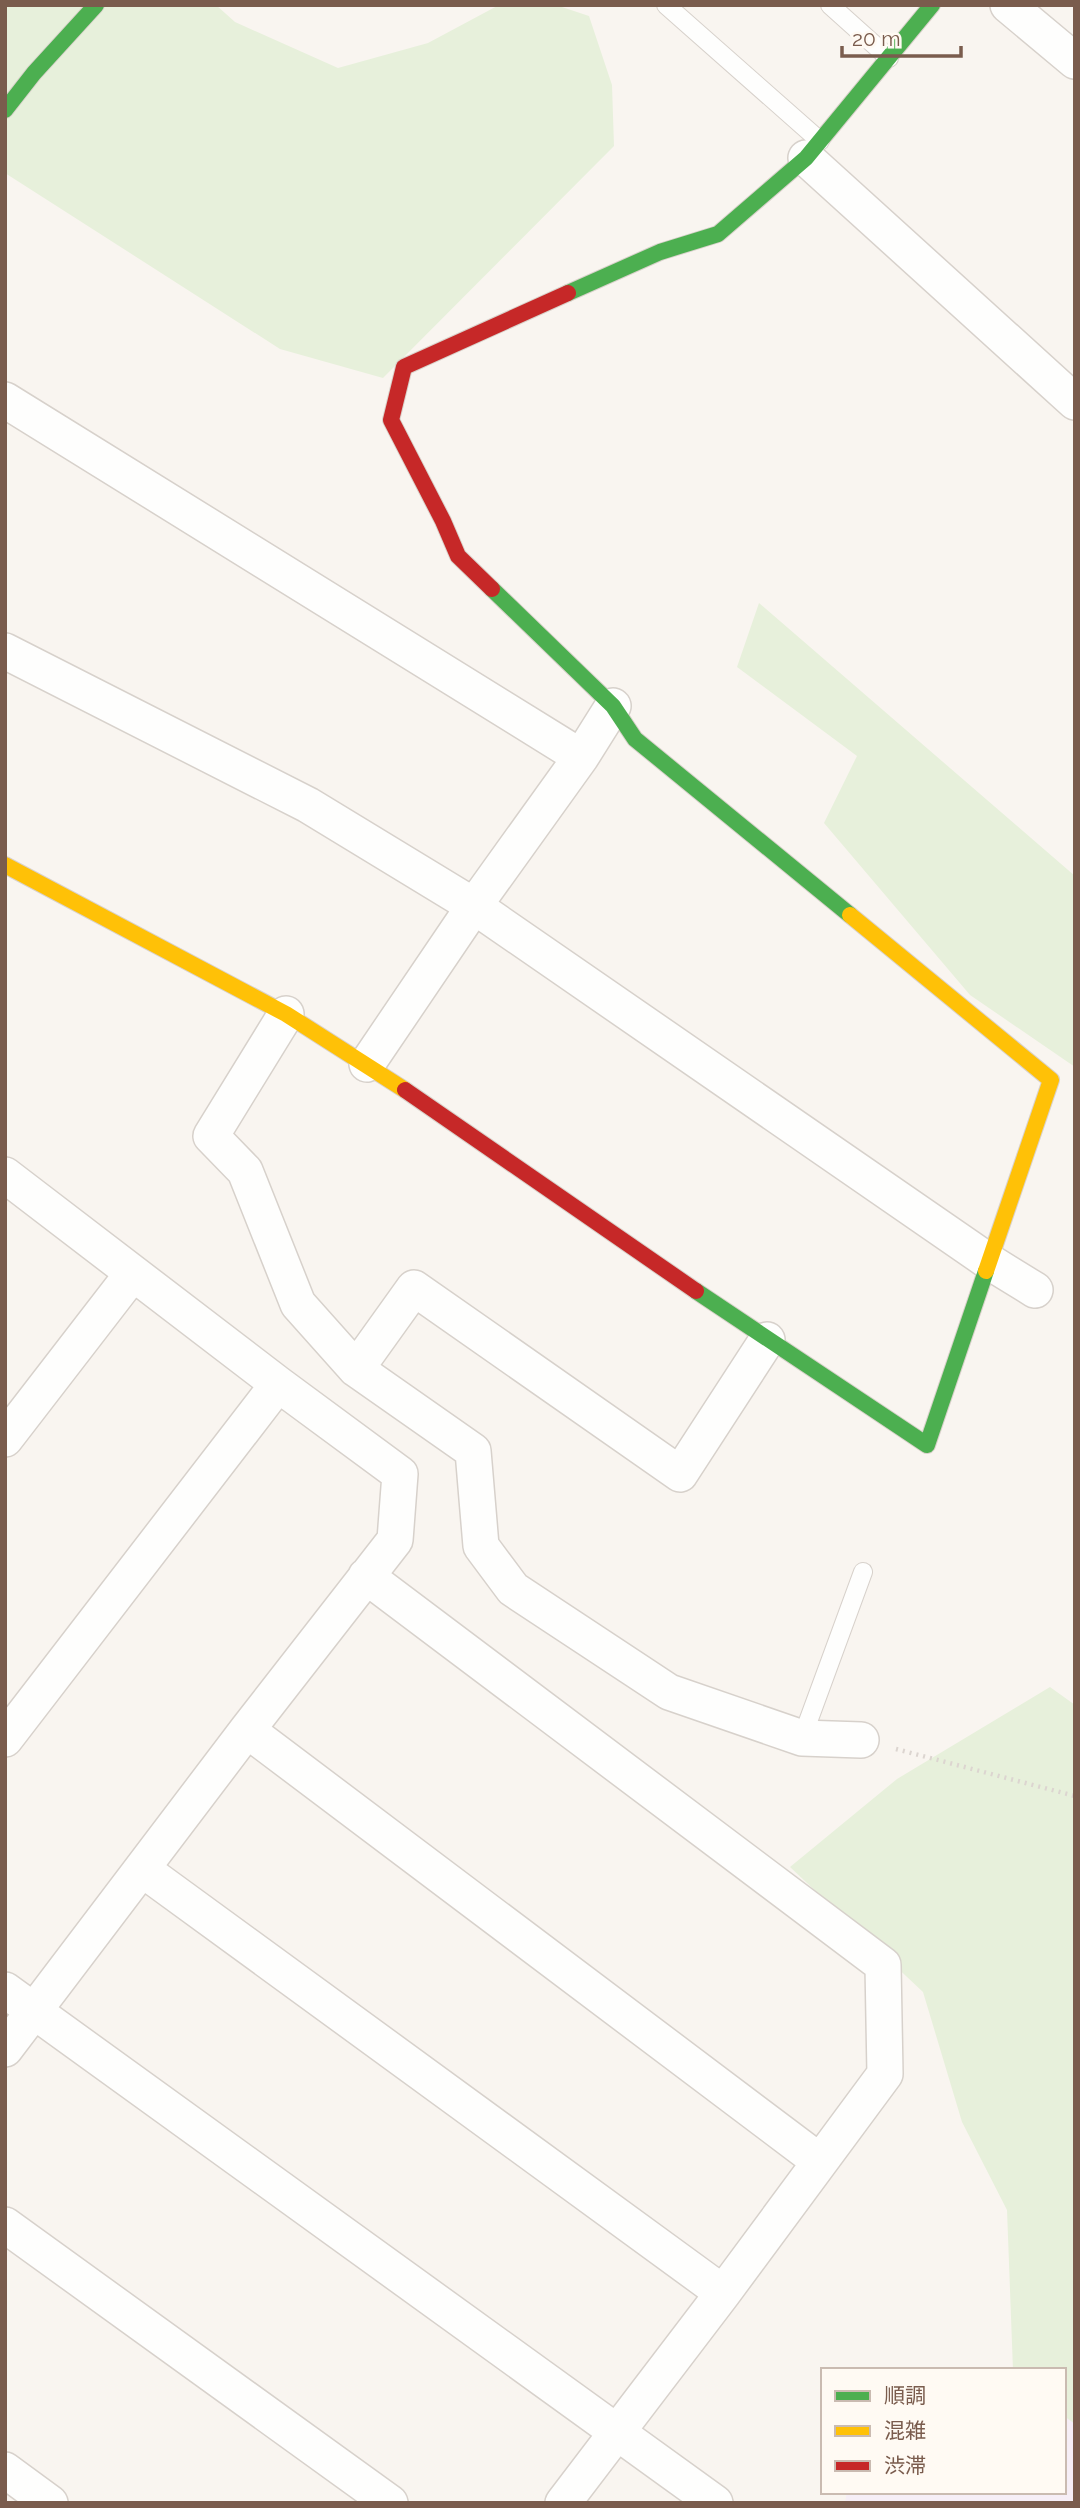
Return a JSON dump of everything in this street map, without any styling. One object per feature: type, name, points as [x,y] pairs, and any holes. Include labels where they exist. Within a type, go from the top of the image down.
[{"type":"street","points":[[5,110],[34,73],[96,5]]},
{"type":"street","points":[[5,865],[286,1014],[367,1064],[767,1340],[927,1445],[1051,1080],[635,739],[613,706],[458,556],[391,420],[404,367],[660,252],[718,234],[813,149],[932,5]]},
{"type":"street","points":[[1009,5],[1075,61]]},
{"type":"street","points":[[813,149],[1075,402]]},
{"type":"street","points":[[5,400],[581,757]]},
{"type":"street","points":[[5,651],[308,805],[474,906],[988,1261],[1035,1290]]},
{"type":"street","points":[[367,1064],[474,906],[581,757],[613,706]]},
{"type":"street","points":[[286,1014],[211,1136],[245,1171],[298,1304],[356,1369],[473,1451],[481,1546],[513,1589],[669,1692],[802,1738],[861,1740]]},
{"type":"street","points":[[5,1175],[400,1474],[395,1540],[5,2049]]},
{"type":"street","points":[[5,1439],[133,1273]]},
{"type":"street","points":[[356,1369],[414,1288],[680,1474],[767,1340]]},
{"type":"street","points":[[5,1739],[278,1384]]},
{"type":"street","points":[[366,1576],[883,1965],[885,2074],[563,2503]]},
{"type":"street","points":[[247,1730],[820,2161]]},
{"type":"street","points":[[142,1869],[723,2293]]},
{"type":"street","points":[[5,1990],[715,2503]]},
{"type":"street","points":[[5,2225],[390,2503]]},
{"type":"street","points":[[5,2470],[43,2501]]},
{"type":"lane","points":[[666,5],[813,149]]},
{"type":"lane","points":[[830,5],[889,58]]},
{"type":"lane","points":[[802,1738],[863,1572]]},
{"type":"path","points":[[861,1740],[1075,1796]]},
{"type":"shaded area","points":[[1066,2393],[1075,2393],[1075,2503],[845,2503],[847,2494],[1066,2494]]},
{"type":"green space","points":[[5,5],[216,5],[235,22],[338,68],[428,43],[499,5],[556,5],[589,16],[612,85],[614,146],[383,378],[280,349],[5,173]]},
{"type":"green space","points":[[759,603],[1075,876],[1075,1067],[970,995],[824,823],[857,756],[737,667]]},
{"type":"green space","points":[[1050,1687],[1075,1705],[1075,2424],[1066,2417],[1066,2368],[1013,2368],[1007,2210],[962,2122],[923,1992],[790,1867],[897,1779]]},
{"type":"traffic: fast","points":[[5,110],[34,73],[96,5]]},
{"type":"traffic: fast","points":[[568,293],[660,252],[718,234],[806,158],[932,5]]},
{"type":"traffic: fast","points":[[492,589],[613,706],[635,739],[850,915]]},
{"type":"traffic: fast","points":[[696,1291],[927,1445],[986,1271]]},
{"type":"traffic: slow","points":[[5,865],[286,1014],[405,1090]]},
{"type":"traffic: slow","points":[[850,915],[1051,1080],[986,1271]]},
{"type":"traffic: jam","points":[[492,589],[458,556],[391,420],[404,367],[568,293]]},
{"type":"traffic: jam","points":[[405,1090],[696,1291]]}]
